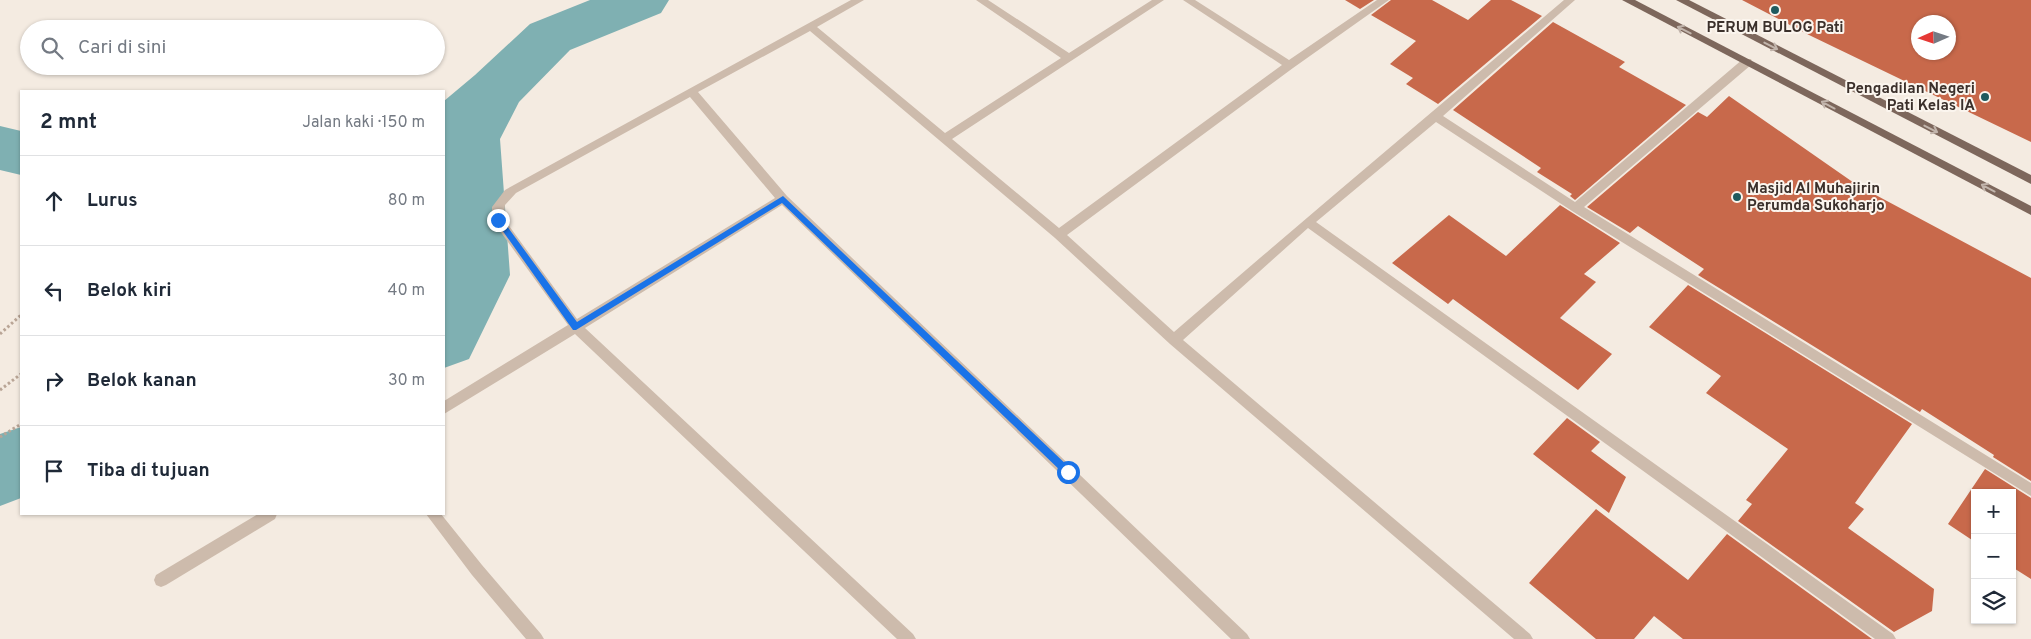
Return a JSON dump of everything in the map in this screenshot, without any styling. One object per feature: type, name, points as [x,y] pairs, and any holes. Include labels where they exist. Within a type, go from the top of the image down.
[{"type":"main road","points":[[1627,0],[2031,211]]},
{"type":"main road","points":[[1682,0],[2031,180]]},
{"type":"street","points":[[859,0],[512,190],[499,205],[497,216],[498,220],[576,327],[908,639]]},
{"type":"street","points":[[981,0],[1069,58]]},
{"type":"street","points":[[945,138],[1159,0]]},
{"type":"street","points":[[1188,0],[1289,65]]},
{"type":"street","points":[[1059,235],[1289,65],[1384,0]]},
{"type":"street","points":[[1174,340],[1308,222],[1436,116],[1570,0]]},
{"type":"street","points":[[810,26],[1059,235],[1174,340],[1525,639]]},
{"type":"street","points":[[1576,208],[1747,62]]},
{"type":"street","points":[[691,91],[783,199],[1242,639]]},
{"type":"street","points":[[1436,116],[1576,208],[2031,490]]},
{"type":"street","points":[[445,407],[783,199]]},
{"type":"street","points":[[1308,222],[1888,639]]},
{"type":"street","points":[[161,580],[268,515]]},
{"type":"street","points":[[434,515],[477,570],[536,639]]},
{"type":"path","points":[[0,334],[20,316]]},
{"type":"path","points":[[0,390],[20,375]]},
{"type":"path","points":[[0,437],[20,425]]},
{"type":"building","points":[[1345,0],[1374,0],[1360,9]]},
{"type":"building","points":[[1391,0],[1432,0],[1468,20],[1491,0],[1511,0],[1542,16],[1438,104],[1406,84],[1413,78],[1390,64],[1416,41],[1371,15]]},
{"type":"building","name":"Pengadilan Negeri Pati Kelas IA","points":[[1742,0],[2031,0],[2031,142],[1809,35]]},
{"type":"building","points":[[1553,22],[1625,62],[1619,67],[1686,105],[1575,200],[1570,196],[1572,194],[1537,172],[1541,168],[1453,110]]},
{"type":"building","points":[[1729,96],[1857,185],[2031,278],[2031,481],[1922,409],[1920,412],[1698,275],[1704,269],[1638,226],[1630,233],[1587,207],[1698,112],[1707,117]]},
{"type":"building","points":[[1560,205],[1620,243],[1584,274],[1596,282],[1560,318],[1612,354],[1578,390],[1453,299],[1448,304],[1392,263],[1449,215],[1506,256]]},
{"type":"building","points":[[1688,285],[1912,424],[1855,503],[1864,509],[1848,528],[1934,589],[1932,611],[1894,632],[1738,521],[1752,504],[1746,500],[1788,449],[1706,393],[1721,376],[1649,327]]},
{"type":"building","points":[[1567,418],[1600,442],[1591,451],[1626,477],[1609,513],[1533,454]]},
{"type":"building","points":[[1985,469],[2031,498],[2031,579],[2016,570],[2016,489],[1972,489]]},
{"type":"building","points":[[1971,490],[1971,539],[1948,524]]},
{"type":"building","points":[[1596,509],[1688,580],[1727,534],[1872,639],[1683,639],[1654,616],[1634,639],[1596,639],[1529,583]]},
{"type":"waterway","points":[[496,90],[550,37],[642,0]]},
{"type":"waterway","points":[[445,337],[477,275],[470,139],[496,90]]},
{"type":"waterway","points":[[460,120],[496,90]]},
{"type":"waterway","points":[[0,148],[20,153]]},
{"type":"waterway","points":[[0,472],[20,461]]},
{"type":"place","name":"PERUM BULOG Pati","points":[[1775,10]]},
{"type":"place","name":"Pengadilan Negeri Pati Kelas IA","points":[[1985,97]]},
{"type":"place","name":"Masjid Al Muhajirin Perumda Sukoharjo","points":[[1737,197]]},
{"type":"route","points":[[498,220],[576,327],[783,199],[1068,472]]}]
